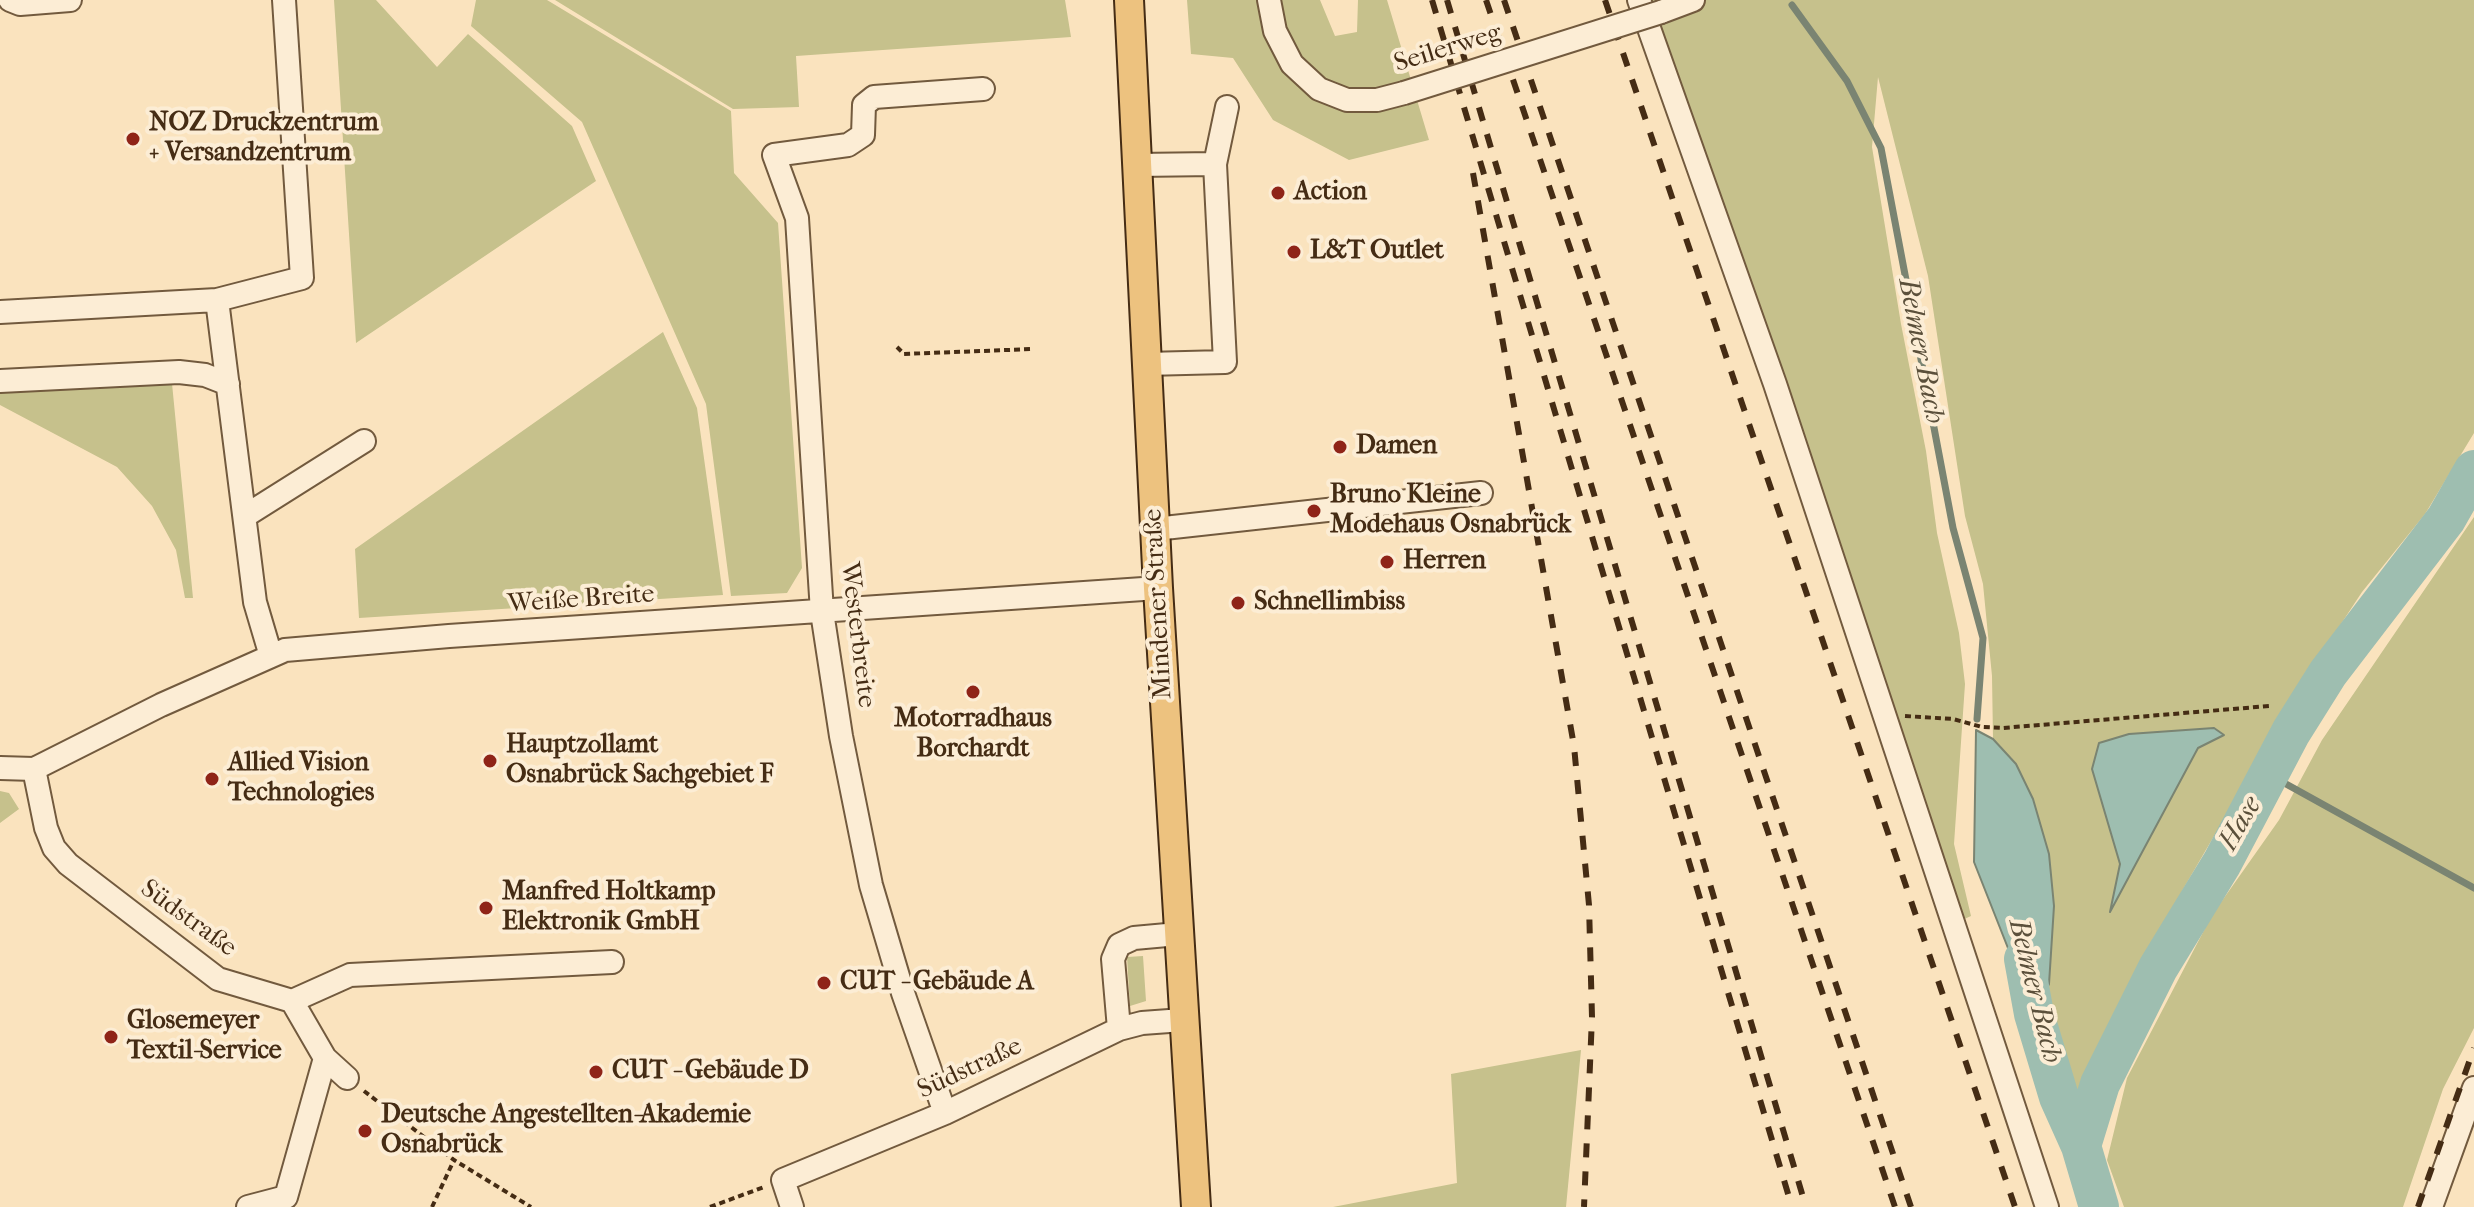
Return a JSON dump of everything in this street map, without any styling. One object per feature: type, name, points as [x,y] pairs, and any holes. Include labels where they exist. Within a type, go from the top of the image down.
[{"type":"main road","name":"Mindener Straße","points":[[1129,0],[1158,588],[1196,1207]]},
{"type":"street","points":[[10,0],[20,4],[70,0]]},
{"type":"street","points":[[0,312],[217,300],[302,278],[284,0]]},
{"type":"street","name":"Seilerweg","points":[[1269,0],[1275,31],[1292,64],[1319,89],[1347,100],[1377,100],[1693,0]]},
{"type":"street","points":[[1639,0],[1775,384],[2047,1207]]},
{"type":"street","name":"Westerbreite","points":[[945,1113],[903,993],[871,885],[841,736],[822,612],[797,218],[774,155],[848,145],[863,135],[864,105],[874,97],[983,89]]},
{"type":"street","points":[[1146,364],[1225,362],[1215,164],[1227,107]]},
{"type":"street","points":[[1136,165],[1215,164]]},
{"type":"street","points":[[217,300],[255,602],[271,656]]},
{"type":"street","points":[[0,381],[179,372],[205,375],[228,384]]},
{"type":"street","points":[[245,516],[364,441]]},
{"type":"street","points":[[1155,529],[1481,493]]},
{"type":"street","name":"Weiße Breite","points":[[34,769],[161,705],[285,650],[1158,588]]},
{"type":"street","points":[[0,768],[34,769]]},
{"type":"street","name":"Südstraße","points":[[34,769],[46,828],[54,848],[68,864],[218,979],[292,1001]]},
{"type":"street","points":[[1119,1029],[1113,959],[1119,945],[1134,938],[1178,934]]},
{"type":"street","points":[[347,1078],[325,1058],[292,1001],[350,975],[612,962]]},
{"type":"street","name":"Südstraße","points":[[783,1180],[945,1113],[1119,1029],[1142,1023],[1183,1020]]},
{"type":"street","points":[[248,1207],[286,1197],[325,1058]]},
{"type":"street","points":[[2431,1207],[2474,1088]]},
{"type":"street","points":[[783,1180],[792,1207]]},
{"type":"path","points":[[897,347],[904,354],[1033,349]]},
{"type":"path","points":[[1883,715],[1953,719],[1982,727],[2003,728],[2269,706]]},
{"type":"path","points":[[347,1078],[454,1160],[531,1207]]},
{"type":"path","points":[[432,1207],[454,1160]]},
{"type":"path","points":[[710,1207],[783,1180]]},
{"type":"shaded area","points":[[334,0],[376,0],[437,67],[468,34],[572,126],[596,181],[356,343]]},
{"type":"shaded area","points":[[476,0],[547,0],[731,111],[734,173],[778,223],[802,568],[787,593],[731,596],[706,404],[582,122],[471,26]]},
{"type":"shaded area","points":[[555,0],[1065,0],[1071,37],[796,56],[799,107],[733,109]]},
{"type":"shaded area","points":[[1187,0],[1320,0],[1335,36],[1357,32],[1358,0],[1387,0],[1429,140],[1349,160],[1273,120],[1233,58],[1191,54]]},
{"type":"shaded area","points":[[1631,0],[2474,0],[2474,433],[2425,514],[2362,592],[2310,671],[2182,891],[2096,1050],[2074,1102],[2040,1001],[2049,984],[2016,764],[1993,739],[1992,676],[1983,584],[1965,516],[1928,276],[1878,77],[1872,147],[1901,324],[1926,451],[1937,533],[1959,633],[1965,684],[1954,844],[1971,916],[1960,921]]},
{"type":"shaded area","points":[[663,332],[697,408],[723,595],[359,618],[355,549]]},
{"type":"shaded area","points":[[170,363],[193,598],[185,598],[176,550],[152,506],[117,467],[0,405],[0,374]]},
{"type":"shaded area","points":[[2474,517],[2474,1028],[2443,1089],[2403,1207],[2124,1207],[2107,1160],[2127,1078],[2212,915],[2279,820],[2322,740]]},
{"type":"shaded area","points":[[0,791],[9,793],[19,809],[0,823]]},
{"type":"shaded area","points":[[1143,956],[1146,1001],[1130,1006],[1127,957]]},
{"type":"shaded area","points":[[1581,1050],[1566,1207],[1333,1207],[1457,1183],[1451,1074]]},
{"type":"water","points":[[2214,728],[2224,735],[2198,748],[2110,912],[2120,864],[2092,769],[2099,743],[2129,734]]},
{"type":"water","points":[[1976,730],[1993,739],[2016,764],[2033,799],[2049,854],[2054,906],[2049,984],[2034,1014],[1974,862]]},
{"type":"waterway","name":"Belmer Bach","points":[[1792,5],[1847,81],[1881,148],[1953,528],[1983,638],[1977,719]]},
{"type":"waterway","name":"Hase","points":[[2099,1207],[2081,1146],[2100,1084],[2158,968],[2222,863],[2291,732],[2328,673],[2446,519],[2474,470]]},
{"type":"waterway","points":[[2268,774],[2474,888]]},
{"type":"waterway","name":"Belmer Bach","points":[[2024,959],[2034,1014],[2059,1097],[2081,1146]]},
{"type":"railway","points":[[1432,0],[1792,1207]]},
{"type":"railway","points":[[1447,0],[1806,1207]]},
{"type":"railway","points":[[1486,0],[1895,1207]]},
{"type":"railway","points":[[1504,0],[1911,1207]]},
{"type":"railway","points":[[1605,0],[2015,1207]]},
{"type":"railway","points":[[1473,173],[1574,746],[1589,905],[1592,1017],[1584,1207]]},
{"type":"railway","points":[[2418,1207],[2474,1048]]},
{"type":"place","name":"NOZ Druckzentrum + Versandzentrum","points":[[133,139]]},
{"type":"place","name":"Action","points":[[1278,193]]},
{"type":"place","name":"L&T Outlet","points":[[1294,252]]},
{"type":"place","name":"Damen","points":[[1340,447]]},
{"type":"place","name":"Bruno Kleine Modehaus Osnabrück","points":[[1314,511]]},
{"type":"place","name":"Herren","points":[[1387,562]]},
{"type":"place","name":"Schnellimbiss","points":[[1238,603]]},
{"type":"place","name":"Motorradhaus Borchardt","points":[[973,692]]},
{"type":"place","name":"Hauptzollamt Osnabrück Sachgebiet F","points":[[490,761]]},
{"type":"place","name":"Allied Vision Technologies","points":[[212,779]]},
{"type":"place","name":"Manfred Holtkamp Elektronik GmbH","points":[[486,908]]},
{"type":"place","name":"CUT - Gebäude A","points":[[824,983]]},
{"type":"place","name":"Glosemeyer Textil-Service","points":[[111,1037]]},
{"type":"place","name":"CUT - Gebäude D","points":[[596,1072]]},
{"type":"place","name":"Deutsche Angestellten-Akademie Osnabrück","points":[[365,1131]]}]
